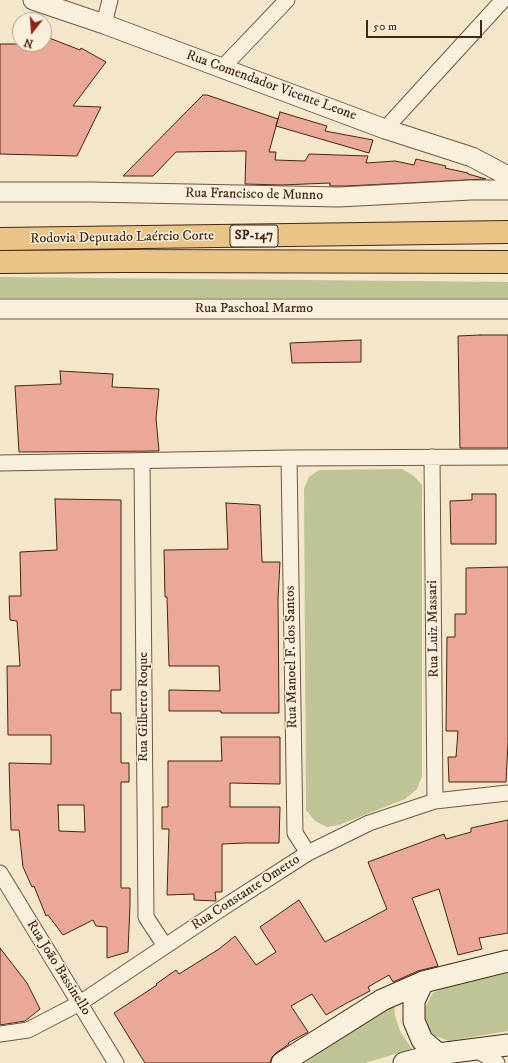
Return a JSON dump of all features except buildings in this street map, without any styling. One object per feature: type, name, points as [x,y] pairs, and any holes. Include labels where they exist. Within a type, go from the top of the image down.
[{"type":"highway","name":"Rodovia Deputado Laércio Corte","points":[[0,239],[508,232]]},
{"type":"highway","name":"Rodovia Deputado Laércio Corte","points":[[0,262],[508,262]]},
{"type":"main road","points":[[282,1063],[382,1000],[423,982],[508,961]]},
{"type":"main road","points":[[423,982],[414,1001],[414,1021],[422,1040],[438,1054]]},
{"type":"main road","points":[[404,1063],[438,1054],[508,1046]]},
{"type":"street","name":"Rua Comendador Vicente Leone","points":[[33,0],[104,24],[385,129],[472,157],[508,176]]},
{"type":"street","points":[[104,24],[110,0]]},
{"type":"street","points":[[222,68],[287,0]]},
{"type":"street","points":[[385,129],[504,0]]},
{"type":"street","name":"Rua Francisco de Munno","points":[[0,192],[91,192],[339,197],[471,190],[508,190]]},
{"type":"street","name":"Rua Paschoal Marmo","points":[[0,309],[508,309]]},
{"type":"street","name":"Rua Luiz Massari","points":[[432,457],[435,801]]},
{"type":"street","points":[[0,463],[289,458],[508,457]]},
{"type":"street","name":"Rua Manoel F. dos Santos","points":[[289,458],[295,833],[308,853]]},
{"type":"street","name":"Rua Gilberto Roque","points":[[142,461],[146,917],[165,946]]},
{"type":"street","name":"Rua Constante Ometto","points":[[0,1034],[28,1030],[80,1003],[308,853],[369,823],[435,801],[508,793]]},
{"type":"street","name":"Rua João Bassinello","points":[[0,873],[116,1063]]},
{"type":"street","points":[[474,1049],[497,1063]]},
{"type":"green space","points":[[0,277],[508,282],[508,298],[0,298]]},
{"type":"green space","points":[[402,469],[414,476],[422,485],[422,776],[417,789],[405,799],[339,825],[327,827],[315,821],[306,810],[304,489],[309,477],[319,470]]},
{"type":"green space","points":[[508,969],[508,1031],[449,1041],[435,1036],[425,1025],[424,1009],[433,993],[453,984]]},
{"type":"green space","points":[[394,1004],[395,1016],[400,1031],[412,1049],[365,1063],[305,1063]]}]
